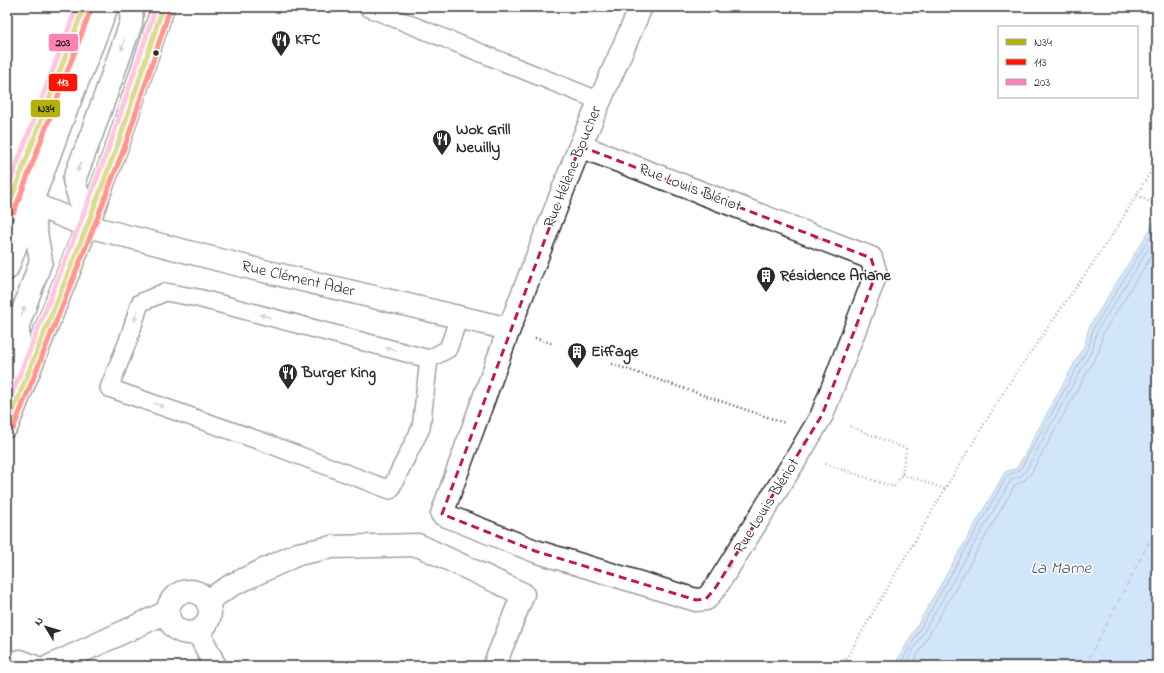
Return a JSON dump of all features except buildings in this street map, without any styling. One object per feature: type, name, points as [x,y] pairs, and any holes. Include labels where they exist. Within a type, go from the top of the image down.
[{"type":"street","points":[[9,259],[15,200],[107,7]]},
{"type":"street","points":[[87,226],[74,180],[131,23],[132,7]]},
{"type":"street","points":[[7,426],[87,226],[119,141],[163,7]]},
{"type":"street","name":"Rue Hélène Boucher","points":[[510,329],[580,146],[641,7]]},
{"type":"street","name":"Rue Louis Blériot","points":[[510,329],[442,514],[535,551],[696,600],[706,599],[716,587],[817,424],[876,274],[871,258],[580,146]]},
{"type":"street","points":[[15,200],[41,261],[18,325],[20,391]]},
{"type":"street","name":"Rue Clément Ader","points":[[15,200],[87,226],[243,266],[510,329]]},
{"type":"street","points":[[207,601],[232,585],[298,554],[332,547],[418,545],[523,594],[494,666]]},
{"type":"street","points":[[190,590],[203,596],[210,607],[208,621],[204,627],[191,634],[184,633],[172,626],[168,620],[167,612],[171,599],[176,594],[190,590]]},
{"type":"street","points":[[57,665],[167,612]]},
{"type":"street","points":[[198,631],[215,666]]},
{"type":"street","points":[[8,665],[20,661],[33,666]]},
{"type":"lane","points":[[15,200],[84,7]]},
{"type":"lane","points":[[368,7],[600,101]]},
{"type":"lane","points":[[429,359],[421,428],[390,490],[269,444],[109,388],[128,341],[140,303],[164,292],[205,300],[429,359],[448,349],[459,317]]},
{"type":"path","points":[[842,666],[945,489],[1006,388],[1115,231],[1157,161]]},
{"type":"path","points":[[1137,195],[1157,206]]},
{"type":"path","points":[[612,364],[906,449],[902,474],[894,488],[799,454]]},
{"type":"path","points":[[902,474],[945,489]]},
{"type":"highlighted area","points":[[580,146],[871,258],[876,274],[822,415],[716,587],[706,599],[696,600],[535,551],[442,514]]},
{"type":"water","name":"La Marne","points":[[1157,218],[1157,666],[894,666],[1005,472],[1017,468],[1085,344],[1089,327]]},
{"type":"ferry route","points":[[1085,666],[1148,544],[1157,530]]},
{"type":"transit line","name":"203","points":[[7,190],[77,7]]},
{"type":"transit line","name":"N34","points":[[7,210],[84,7]]},
{"type":"transit line","name":"203","points":[[7,407],[112,139],[156,7]]},
{"type":"transit line","name":"N34","points":[[7,426],[87,226],[119,141],[163,7]]},
{"type":"transit line","name":"113","points":[[14,212],[91,9]]},
{"type":"transit line","name":"113","points":[[13,429],[126,143],[170,9]]},
{"type":"place","name":"KFC","points":[[281,57]]},
{"type":"place","name":"Wok Grill Neuilly","points":[[442,156]]},
{"type":"place","name":"Résidence Ariane","points":[[766,293]]},
{"type":"place","name":"Eiffage","points":[[577,369]]},
{"type":"place","name":"Burger King","points":[[288,390]]}]
